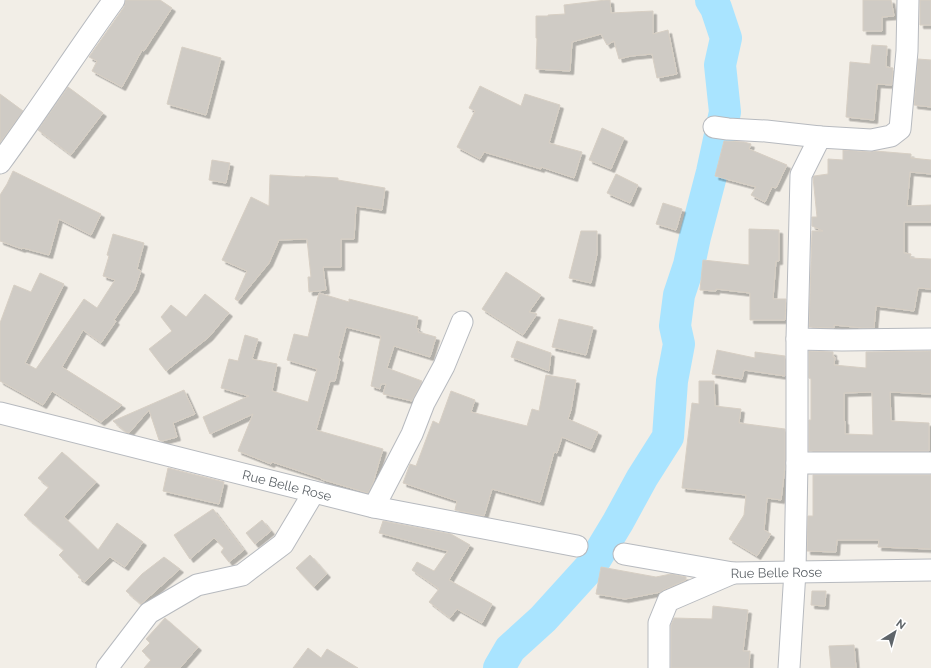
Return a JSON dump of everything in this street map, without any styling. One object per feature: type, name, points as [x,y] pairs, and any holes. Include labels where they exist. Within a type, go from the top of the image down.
[{"type":"street","points":[[0,163],[19,138],[60,76],[114,0]]},
{"type":"street","points":[[721,128],[871,140],[891,136],[900,129],[907,51],[908,0]]},
{"type":"street","points":[[789,668],[795,571],[797,338],[801,175],[820,137]]},
{"type":"street","points":[[374,507],[412,434],[424,403],[444,366],[462,322]]},
{"type":"street","points":[[797,338],[842,340],[931,339]]},
{"type":"street","name":"Rue Belle Rose","points":[[0,413],[374,507],[578,546]]},
{"type":"street","points":[[797,463],[931,463]]},
{"type":"street","points":[[107,668],[149,612],[197,586],[242,575],[283,544],[314,492]]},
{"type":"street","name":"Rue Belle Rose","points":[[624,554],[733,573],[931,570]]},
{"type":"street","points":[[659,668],[659,624],[668,601],[733,573]]},
{"type":"building","points":[[126,0],[160,0],[172,8],[144,51],[142,50],[122,87],[92,71],[97,61],[89,57],[124,7]]},
{"type":"building","points":[[610,0],[611,13],[653,11],[653,34],[668,30],[677,74],[657,78],[652,54],[619,59],[614,41],[607,45],[601,34],[572,42],[570,71],[536,69],[536,16],[565,14],[564,5]]},
{"type":"building","points":[[863,0],[891,0],[894,16],[882,17],[882,31],[863,31]]},
{"type":"building","points":[[920,0],[931,0],[931,25],[920,25]]},
{"type":"building","points":[[872,45],[887,46],[886,67],[893,68],[892,85],[877,84],[874,120],[846,117],[850,62],[870,64]]},
{"type":"building","points":[[182,47],[221,58],[206,115],[167,104]]},
{"type":"building","points":[[918,59],[931,60],[931,107],[914,105]]},
{"type":"building","points":[[480,86],[521,106],[525,94],[560,105],[549,143],[582,152],[574,178],[541,167],[541,169],[484,152],[480,159],[457,147],[475,111],[469,108]]},
{"type":"building","points":[[68,87],[103,113],[71,155],[38,130]]},
{"type":"building","points":[[0,94],[23,111],[0,143]]},
{"type":"building","points":[[602,128],[624,138],[611,169],[589,160]]},
{"type":"building","points":[[724,141],[744,142],[751,144],[749,149],[787,165],[776,188],[772,187],[765,202],[751,195],[756,187],[715,176]]},
{"type":"building","points":[[843,150],[911,154],[911,158],[931,160],[931,174],[910,172],[907,206],[931,205],[931,222],[904,222],[904,253],[911,254],[910,258],[931,259],[931,289],[918,288],[914,311],[876,306],[874,328],[834,325],[834,328],[809,327],[812,231],[823,231],[812,226],[812,217],[817,217],[813,177],[828,174],[828,159],[843,160]]},
{"type":"building","points":[[212,160],[230,163],[226,183],[209,180]]},
{"type":"building","points":[[13,171],[101,214],[91,235],[59,219],[49,255],[22,249],[0,241],[0,195]]},
{"type":"building","points":[[616,174],[638,185],[630,203],[607,193]]},
{"type":"building","points":[[270,175],[338,178],[338,180],[385,188],[382,210],[356,206],[354,239],[341,239],[341,267],[323,267],[326,290],[309,292],[308,277],[311,277],[307,239],[279,240],[269,263],[238,301],[235,299],[247,271],[222,260],[251,197],[269,206]]},
{"type":"building","points":[[663,203],[682,209],[676,230],[656,224]]},
{"type":"building","points":[[749,229],[779,230],[779,261],[776,261],[773,299],[786,299],[785,320],[750,320],[750,293],[716,289],[716,291],[700,290],[703,260],[749,265]]},
{"type":"building","points":[[581,231],[597,231],[597,254],[591,283],[569,278]]},
{"type":"building","points":[[113,234],[144,243],[137,269],[141,271],[135,289],[114,320],[116,321],[101,343],[83,330],[62,367],[122,405],[101,422],[52,391],[43,405],[0,381],[0,323],[14,285],[31,292],[40,273],[64,284],[25,363],[36,369],[84,299],[97,308],[115,280],[103,276],[109,256],[107,255]]},
{"type":"building","points":[[506,272],[541,295],[529,312],[537,314],[523,335],[482,309]]},
{"type":"building","points":[[319,293],[349,302],[349,299],[418,317],[416,328],[419,329],[418,332],[436,337],[430,357],[394,346],[387,368],[422,381],[412,401],[383,394],[386,384],[381,384],[380,389],[371,386],[381,336],[346,327],[338,358],[340,359],[335,381],[330,381],[316,430],[383,449],[373,483],[368,493],[272,462],[271,464],[238,451],[253,414],[210,434],[203,417],[249,396],[221,388],[229,359],[238,361],[245,335],[258,339],[252,359],[277,364],[272,391],[308,402],[317,369],[287,360],[294,334],[308,337]]},
{"type":"building","points":[[205,294],[229,313],[209,337],[166,371],[149,349],[172,331],[161,317],[171,305],[186,317]]},
{"type":"building","points":[[559,319],[593,327],[586,355],[552,347]]},
{"type":"building","points":[[517,341],[551,353],[549,371],[511,357]]},
{"type":"building","points":[[717,350],[755,358],[755,352],[785,356],[785,376],[744,370],[742,379],[712,374]]},
{"type":"building","points":[[809,351],[833,352],[833,357],[835,357],[834,365],[866,368],[866,352],[931,351],[931,394],[890,392],[891,421],[929,423],[929,451],[809,451],[811,379],[809,378]],"holes":[[[872,392],[873,435],[845,434],[844,393]]]},
{"type":"building","points":[[546,375],[576,380],[568,419],[598,432],[591,449],[562,437],[557,453],[554,452],[540,502],[492,489],[484,516],[455,510],[457,501],[403,483],[410,464],[416,466],[433,421],[439,424],[451,391],[475,400],[471,412],[527,426],[532,409],[539,411]]},
{"type":"building","points":[[699,381],[714,381],[715,406],[741,409],[739,423],[785,429],[785,467],[781,500],[767,498],[764,530],[771,534],[757,556],[729,539],[744,515],[746,495],[682,488],[692,403],[699,404]]},
{"type":"building","points":[[184,390],[195,414],[173,423],[177,437],[162,441],[159,440],[149,410],[129,433],[113,421]]},
{"type":"building","points":[[62,452],[96,482],[64,517],[98,550],[117,523],[143,542],[125,567],[110,557],[85,582],[78,577],[80,576],[59,555],[64,550],[24,515],[49,487],[38,478]]},
{"type":"building","points":[[168,468],[224,482],[219,504],[163,491]]},
{"type":"building","points":[[813,475],[931,475],[931,549],[878,547],[879,540],[837,540],[836,552],[807,551],[808,516],[813,516]]},
{"type":"building","points":[[213,509],[244,550],[229,562],[221,552],[224,548],[214,538],[190,559],[174,535]]},
{"type":"building","points":[[262,520],[271,531],[255,544],[246,533]]},
{"type":"building","points":[[383,521],[451,534],[470,545],[449,580],[492,604],[482,623],[457,609],[450,618],[429,602],[439,589],[412,570],[417,562],[434,571],[448,551],[379,533]]},
{"type":"building","points":[[310,555],[327,574],[314,587],[296,568]]},
{"type":"building","points":[[164,557],[180,569],[141,604],[126,591],[142,574]]},
{"type":"building","points":[[601,567],[656,577],[671,574],[686,577],[686,580],[661,592],[625,599],[596,594]]},
{"type":"building","points":[[812,591],[826,591],[825,606],[811,605]]},
{"type":"building","points":[[713,606],[748,610],[743,651],[750,651],[749,668],[671,668],[671,625],[674,618],[712,619]]},
{"type":"building","points":[[165,618],[198,647],[180,668],[144,668],[151,660],[142,651],[150,643],[146,639]]},
{"type":"building","points":[[854,645],[856,668],[831,668],[829,646]]},
{"type":"building","points":[[308,648],[321,658],[327,649],[358,668],[293,668]]},
{"type":"waterway","points":[[499,668],[510,649],[543,619],[592,565],[642,478],[668,437],[672,381],[679,344],[675,326],[679,295],[689,265],[725,112],[720,65],[726,38],[716,8],[711,0]]}]
